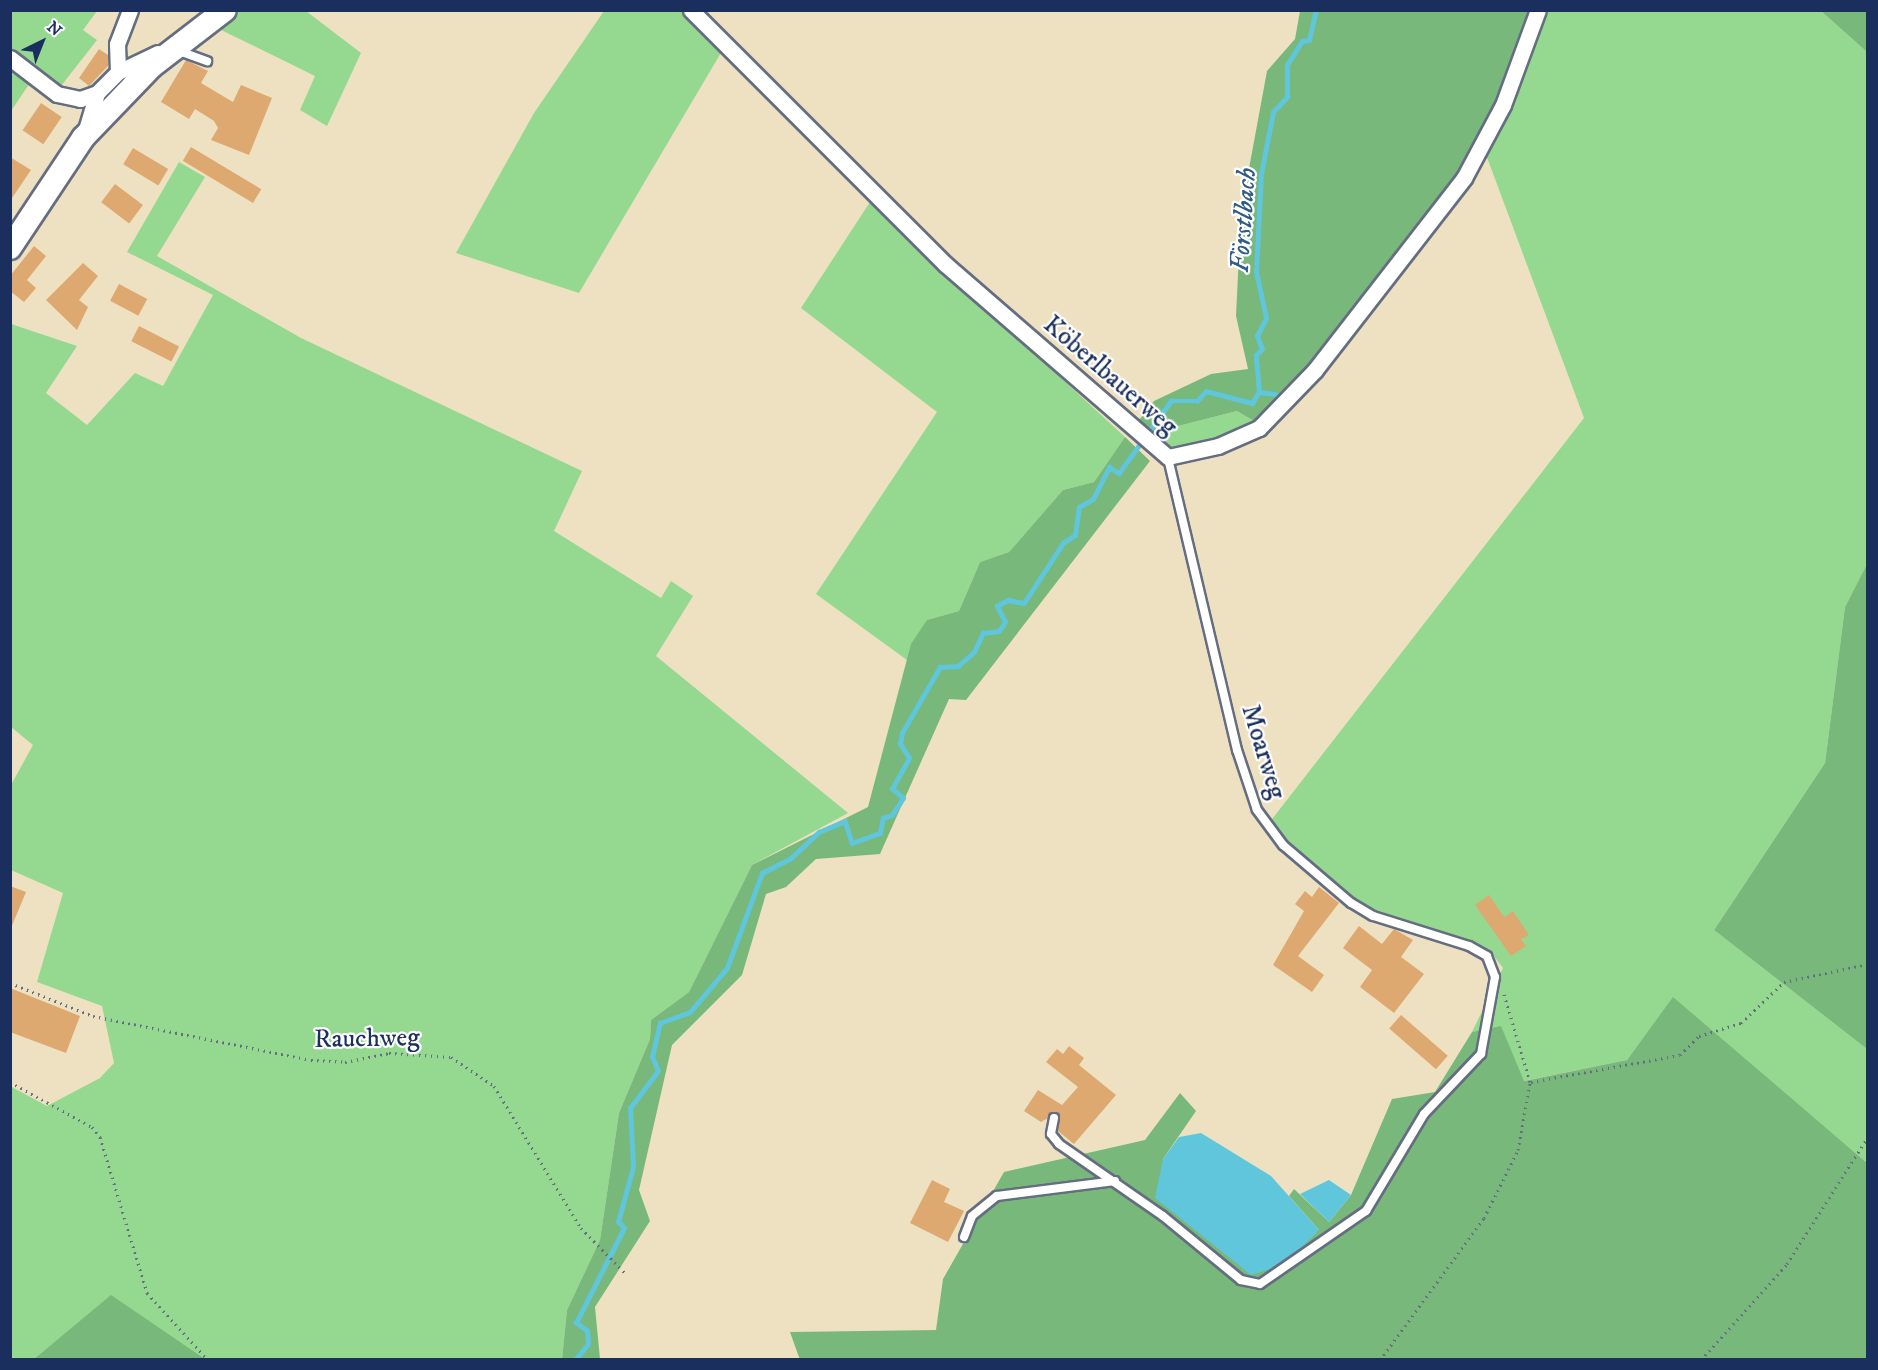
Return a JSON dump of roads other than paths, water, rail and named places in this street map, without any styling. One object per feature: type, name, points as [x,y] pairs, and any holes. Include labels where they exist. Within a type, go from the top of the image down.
[{"type":"street","points":[[118,72],[117,44],[130,10]]},
{"type":"street","points":[[10,248],[83,138],[182,44],[225,10]]},
{"type":"street","name":"Köberlbauerweg","points":[[691,10],[945,264],[1145,441],[1168,458],[1218,446],[1259,428],[1315,370],[1464,178],[1503,105],[1538,10]]},
{"type":"street","points":[[10,58],[57,94],[80,99],[97,93],[118,72],[182,44]]},
{"type":"street","points":[[83,138],[97,93]]},
{"type":"lane","points":[[182,44],[207,61]]},
{"type":"lane","name":"Moarweg","points":[[1115,1181],[1241,1280],[1260,1284],[1284,1273],[1366,1211],[1424,1114],[1472,1068],[1481,1054],[1494,965],[1469,946],[1363,911],[1268,828],[1240,760],[1168,458]]},
{"type":"lane","points":[[1054,1118],[1051,1134],[1059,1144],[1115,1181]]},
{"type":"lane","points":[[964,1237],[972,1216],[997,1196],[1115,1181]]},
{"type":"water","points":[[1201,1133],[1271,1176],[1319,1230],[1284,1265],[1251,1275],[1155,1198],[1163,1159],[1179,1137]]},
{"type":"water","points":[[1329,1180],[1351,1195],[1329,1222],[1300,1194]]},
{"type":"waterway","name":"Förstlbach","points":[[575,1360],[588,1344],[587,1331],[576,1323],[624,1228],[618,1222],[633,1167],[630,1108],[658,1071],[652,1057],[660,1023],[690,1012],[727,968],[762,873],[791,858],[819,832],[845,821],[852,843],[880,833],[883,818],[892,815],[903,798],[892,789],[909,758],[900,744],[902,733],[940,667],[958,666],[974,652],[983,633],[999,631],[1005,622],[997,606],[1008,600],[1024,603],[1063,543],[1075,535],[1079,507],[1093,499],[1109,467],[1119,473],[1171,401],[1197,401],[1206,391],[1252,403],[1259,392],[1256,355],[1262,349],[1257,336],[1266,318],[1256,272],[1261,174],[1273,112],[1287,97],[1287,65],[1302,41],[1309,40],[1316,10]]},
{"type":"waterway","points":[[1259,392],[1276,394]]}]
